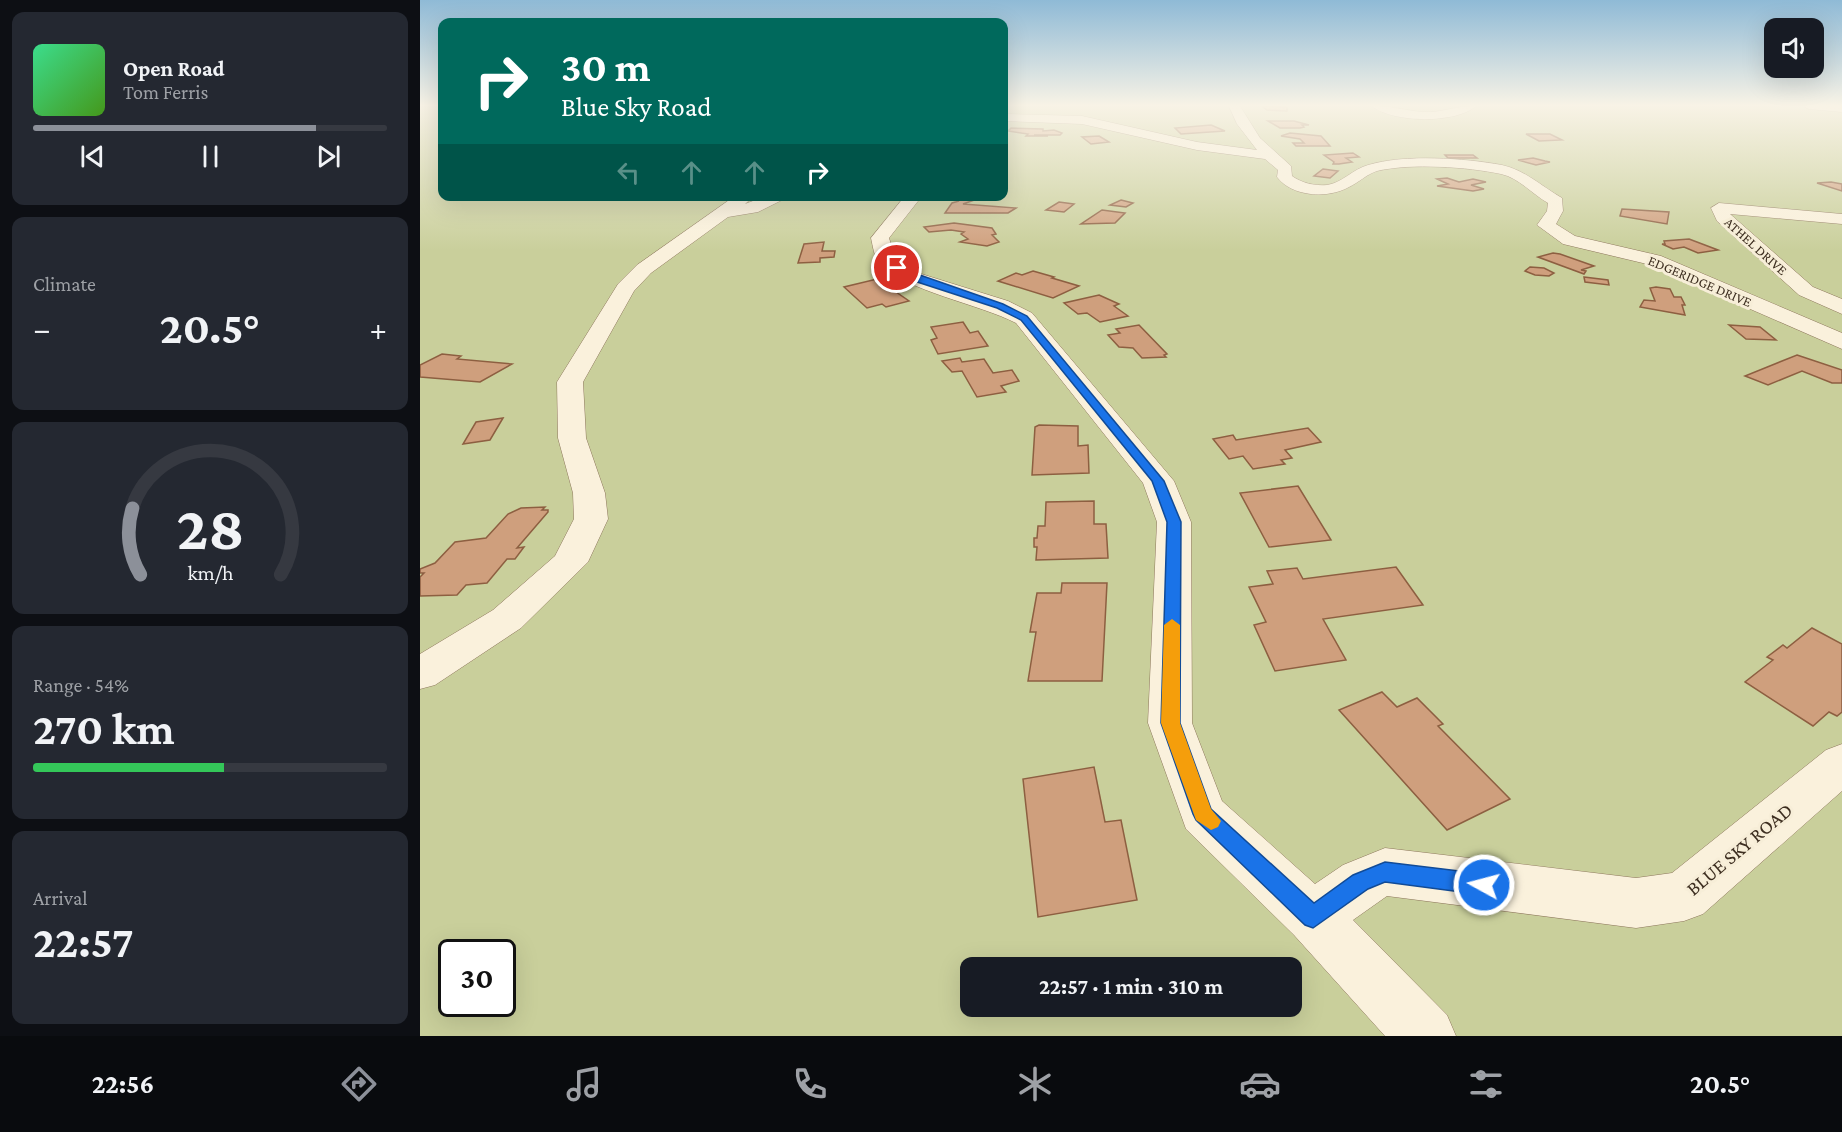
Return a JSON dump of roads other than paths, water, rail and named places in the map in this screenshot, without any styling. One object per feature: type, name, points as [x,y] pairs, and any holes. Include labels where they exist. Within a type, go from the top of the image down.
[{"type":"street","points":[[1243,154],[1268,155]]},
{"type":"street","name":"EDGERIDGE DRIVE","points":[[1268,155],[1286,169],[1284,177],[1293,185],[1319,190],[1338,188],[1372,167],[1394,165],[1476,167],[1514,173],[1556,201],[1555,211],[1546,225],[1569,240],[1654,260],[1842,342]]},
{"type":"street","points":[[420,674],[507,619],[570,562],[591,519],[589,493],[572,438],[570,382],[625,288],[644,269],[736,204],[752,208],[770,201]]},
{"type":"street","points":[[910,201],[880,238],[886,260],[908,276],[1000,306],[1024,318],[1158,481],[1174,522],[1170,723],[1203,814],[1313,917],[1426,1036]]},
{"type":"street","name":"ATHEL DRIVE","points":[[1842,219],[1719,208],[1722,217],[1806,291],[1842,307]]},
{"type":"street","name":"BLUE SKY ROAD","points":[[1313,917],[1361,882],[1385,872],[1636,903],[1684,896],[1842,763]]}]
